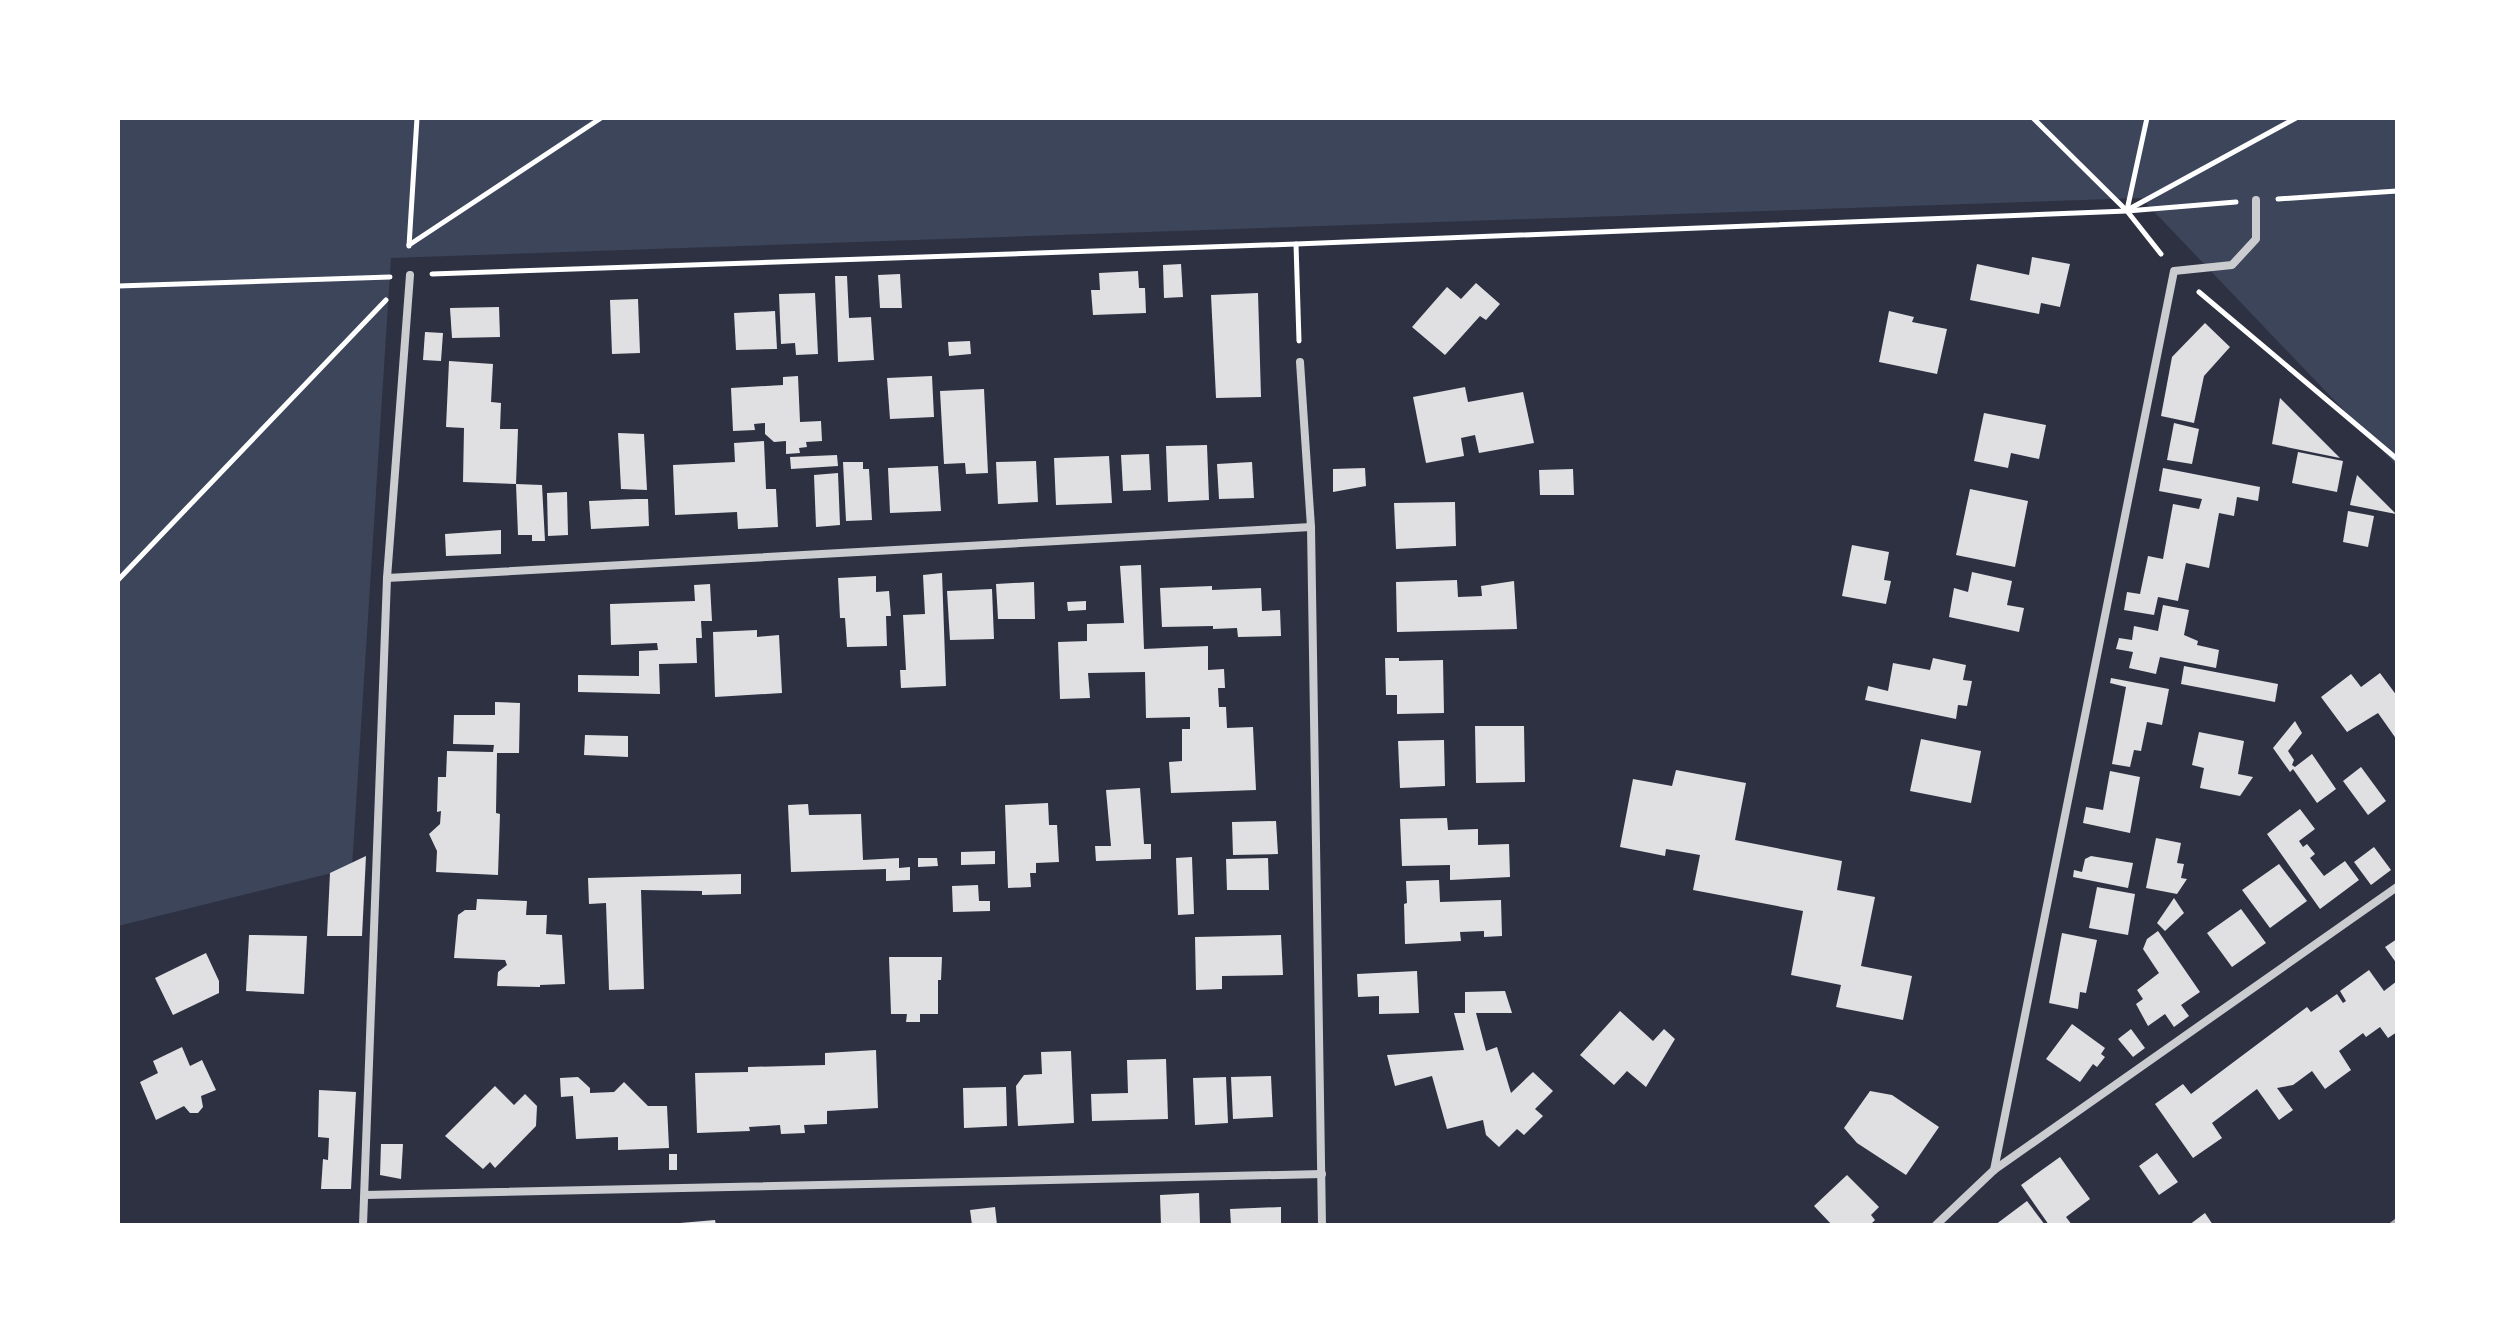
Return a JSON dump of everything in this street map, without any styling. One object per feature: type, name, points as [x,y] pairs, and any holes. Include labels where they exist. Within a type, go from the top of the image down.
[{"type":"street","points":[[1994,1170],[2174,271],[2232,265],[2256,239],[2256,200]]},
{"type":"street","points":[[363,1225],[387,578],[410,275]]},
{"type":"street","points":[[1300,362],[1311,527],[1322,1225]]},
{"type":"street","points":[[387,578],[1311,527]]},
{"type":"street","points":[[1936,1225],[1994,1170],[2397,887]]},
{"type":"street","points":[[365,1195],[1322,1174]]},
{"type":"path","points":[[417,118],[409,245],[601,118]]},
{"type":"path","points":[[2033,118],[2127,211],[2174,271],[2397,459]]},
{"type":"path","points":[[2127,211],[2147,118]]},
{"type":"path","points":[[2127,211],[2296,118]]},
{"type":"path","points":[[118,286],[2127,211],[2397,191]]},
{"type":"path","points":[[1296,244],[1300,362]]},
{"type":"path","points":[[118,580],[410,275]]},
{"type":"shaded area","points":[[118,118],[2397,118],[2397,466],[2141,198],[391,258],[352,868],[118,926]]},
{"type":"building","points":[[2032,257],[2070,264],[2060,307],[2041,303],[2039,314],[1970,300],[1977,264],[2029,275]]},
{"type":"building","points":[[1181,264],[1183,297],[1164,298],[1163,265]]},
{"type":"building","points":[[1138,271],[1139,288],[1145,288],[1146,313],[1093,315],[1091,290],[1100,290],[1099,273]]},
{"type":"building","points":[[900,274],[902,308],[880,308],[878,275]]},
{"type":"building","points":[[835,276],[847,276],[849,318],[871,317],[874,360],[838,362]]},
{"type":"building","points":[[1476,283],[1500,304],[1486,320],[1480,316],[1445,355],[1412,327],[1447,287],[1461,299]]},
{"type":"building","points":[[815,293],[818,354],[796,355],[795,343],[781,344],[779,294]]},
{"type":"building","points":[[1258,293],[1261,397],[1216,398],[1211,295]]},
{"type":"building","points":[[638,299],[640,353],[612,354],[610,300]]},
{"type":"building","points":[[499,307],[500,337],[452,338],[450,308]]},
{"type":"building","points":[[775,311],[777,349],[736,350],[734,313]]},
{"type":"building","points":[[1889,311],[1914,317],[1912,322],[1947,329],[1937,374],[1879,362]]},
{"type":"building","points":[[2205,323],[2230,347],[2204,376],[2194,423],[2161,416],[2172,357]]},
{"type":"building","points":[[425,332],[443,333],[441,361],[423,360]]},
{"type":"building","points":[[970,341],[971,354],[949,356],[948,342]]},
{"type":"building","points":[[449,361],[493,364],[491,402],[501,403],[500,429],[518,429],[516,484],[463,482],[464,428],[446,427]]},
{"type":"building","points":[[798,376],[800,422],[821,421],[822,441],[806,442],[807,447],[799,448],[800,453],[786,454],[786,441],[774,442],[765,434],[765,423],[754,424],[755,430],[733,431],[731,388],[783,385],[783,377]]},
{"type":"building","points":[[932,376],[934,417],[890,419],[887,378]]},
{"type":"building","points":[[1465,387],[1468,402],[1523,392],[1534,443],[1479,453],[1475,435],[1461,438],[1464,456],[1426,463],[1413,397]]},
{"type":"building","points":[[984,389],[988,473],[966,474],[965,463],[944,464],[940,391]]},
{"type":"building","points":[[2280,398],[2340,458],[2272,444]]},
{"type":"building","points":[[1984,413],[2046,425],[2039,459],[2011,453],[2008,468],[1974,461]]},
{"type":"building","points":[[2174,423],[2199,429],[2192,464],[2167,460]]},
{"type":"building","points":[[618,433],[644,434],[647,490],[621,489]]},
{"type":"building","points":[[764,441],[766,489],[776,489],[778,527],[738,529],[737,512],[675,515],[673,465],[735,462],[734,443]]},
{"type":"building","points":[[1207,445],[1209,500],[1168,502],[1166,446]]},
{"type":"building","points":[[2298,452],[2343,461],[2337,492],[2292,483]]},
{"type":"building","points":[[1149,454],[1151,490],[1123,491],[1121,455]]},
{"type":"building","points":[[837,455],[838,466],[791,469],[790,457]]},
{"type":"building","points":[[1109,456],[1112,503],[1056,505],[1054,458]]},
{"type":"building","points":[[1036,461],[1038,502],[998,504],[996,462]]},
{"type":"building","points":[[843,462],[863,462],[863,469],[869,469],[872,520],[846,521]]},
{"type":"building","points":[[1252,462],[1254,498],[1219,499],[1217,464]]},
{"type":"building","points":[[938,466],[941,511],[890,513],[888,468]]},
{"type":"building","points":[[1365,468],[1366,486],[1333,492],[1333,469]]},
{"type":"building","points":[[2163,468],[2260,487],[2258,501],[2237,497],[2234,516],[2219,513],[2209,568],[2186,563],[2178,601],[2158,597],[2154,615],[2124,610],[2127,592],[2140,594],[2148,556],[2163,559],[2173,504],[2199,509],[2202,499],[2159,491]]},
{"type":"building","points":[[1573,469],[1574,495],[1540,495],[1539,470]]},
{"type":"building","points":[[838,473],[840,525],[816,527],[814,475]]},
{"type":"building","points":[[2357,475],[2396,514],[2350,505]]},
{"type":"building","points":[[516,484],[542,485],[545,541],[532,541],[532,535],[518,535]]},
{"type":"building","points":[[1970,489],[2028,501],[2015,567],[1956,555]]},
{"type":"building","points":[[567,492],[568,535],[548,536],[547,493]]},
{"type":"building","points":[[648,499],[649,526],[591,529],[589,501]]},
{"type":"building","points":[[1455,502],[1456,546],[1396,549],[1394,503]]},
{"type":"building","points":[[2348,511],[2374,516],[2368,547],[2343,542]]},
{"type":"building","points":[[501,530],[501,554],[446,556],[445,534]]},
{"type":"building","points":[[1852,545],[1889,552],[1884,580],[1891,581],[1886,604],[1842,596]]},
{"type":"building","points":[[1141,565],[1144,649],[1208,646],[1208,670],[1224,669],[1225,688],[1218,688],[1219,707],[1226,707],[1227,728],[1253,727],[1256,790],[1171,793],[1169,762],[1182,761],[1182,729],[1190,729],[1190,717],[1146,718],[1145,672],[1088,673],[1090,698],[1060,699],[1058,642],[1087,641],[1087,624],[1124,623],[1120,566]]},
{"type":"building","points":[[1972,572],[2012,581],[2007,605],[2024,608],[2019,632],[1949,617],[1954,588],[1968,592]]},
{"type":"building","points":[[942,573],[946,686],[901,688],[900,670],[906,670],[903,615],[925,614],[923,575]]},
{"type":"building","points":[[876,576],[876,592],[889,591],[891,616],[886,616],[887,646],[847,647],[845,618],[840,618],[838,578]]},
{"type":"building","points":[[1457,580],[1458,597],[1482,596],[1481,586],[1514,581],[1517,629],[1397,632],[1396,582]]},
{"type":"building","points":[[1034,582],[1035,619],[998,619],[996,584]]},
{"type":"building","points":[[710,584],[712,621],[701,621],[702,638],[696,638],[697,663],[659,664],[660,694],[578,692],[578,675],[639,676],[639,651],[658,650],[657,643],[611,645],[610,604],[695,601],[694,585]]},
{"type":"building","points":[[1212,586],[1212,590],[1261,588],[1262,611],[1280,610],[1281,636],[1238,637],[1237,628],[1213,629],[1213,626],[1162,627],[1160,588]]},
{"type":"building","points":[[992,589],[994,639],[950,640],[947,591]]},
{"type":"building","points":[[1086,601],[1086,610],[1068,611],[1067,602]]},
{"type":"building","points":[[2163,605],[2189,610],[2184,635],[2198,641],[2197,645],[2219,650],[2216,668],[2160,657],[2156,674],[2129,668],[2133,652],[2116,649],[2119,638],[2132,640],[2134,626],[2158,631]]},
{"type":"building","points":[[757,630],[757,637],[779,635],[782,693],[715,697],[713,632]]},
{"type":"building","points":[[1385,658],[1399,658],[1399,661],[1443,660],[1444,713],[1397,714],[1397,695],[1386,695]]},
{"type":"building","points":[[1933,658],[1966,665],[1963,680],[1972,681],[1967,706],[1958,705],[1956,719],[1865,700],[1868,686],[1888,691],[1893,663],[1930,670]]},
{"type":"building","points":[[2184,666],[2278,684],[2275,702],[2181,684]]},
{"type":"building","points":[[2380,673],[2397,696],[2397,740],[2378,713],[2347,732],[2321,697],[2351,674],[2361,687]]},
{"type":"building","points":[[2111,678],[2169,689],[2162,725],[2147,722],[2141,751],[2134,750],[2130,767],[2112,764],[2126,687],[2110,683]]},
{"type":"building","points":[[495,702],[520,703],[519,753],[497,753],[496,813],[500,814],[498,875],[436,872],[437,851],[429,834],[440,824],[441,811],[437,812],[438,777],[446,777],[447,751],[493,752],[494,745],[453,744],[454,715],[495,715]]},
{"type":"building","points":[[2295,721],[2302,733],[2288,751],[2294,760],[2292,765],[2295,767],[2312,754],[2336,789],[2317,803],[2293,769],[2290,772],[2273,748]]},
{"type":"building","points":[[1475,726],[1524,726],[1525,782],[1476,783]]},
{"type":"building","points":[[2199,732],[2244,741],[2238,774],[2253,777],[2240,796],[2200,788],[2204,768],[2192,765]]},
{"type":"building","points":[[585,735],[628,736],[628,757],[584,755]]},
{"type":"building","points":[[1921,739],[1981,751],[1971,803],[1910,791]]},
{"type":"building","points":[[1444,740],[1445,786],[1400,788],[1398,741]]},
{"type":"building","points":[[2361,767],[2386,801],[2368,815],[2343,781]]},
{"type":"building","points":[[1676,770],[1746,783],[1735,840],[1842,861],[1837,890],[1875,897],[1861,966],[1912,976],[1903,1020],[1836,1007],[1841,985],[1791,975],[1803,911],[1693,890],[1700,855],[1666,849],[1665,856],[1620,847],[1633,779],[1672,786]]},
{"type":"building","points":[[2110,771],[2140,777],[2130,833],[2083,823],[2086,807],[2103,810]]},
{"type":"building","points":[[1140,788],[1144,844],[1151,844],[1151,859],[1096,861],[1095,846],[1111,846],[1106,790]]},
{"type":"building","points":[[1048,803],[1049,825],[1057,825],[1059,862],[1036,863],[1036,873],[1030,873],[1031,887],[1008,888],[1005,805]]},
{"type":"building","points":[[808,804],[809,815],[861,814],[863,860],[899,858],[899,868],[910,867],[910,880],[886,881],[886,869],[791,872],[788,805]]},
{"type":"building","points":[[2300,809],[2315,829],[2299,841],[2303,847],[2307,844],[2315,854],[2310,858],[2324,876],[2345,861],[2359,880],[2320,909],[2267,834]]},
{"type":"building","points":[[1447,818],[1448,830],[1478,829],[1478,845],[1509,844],[1510,877],[1450,880],[1450,865],[1402,866],[1400,819]]},
{"type":"building","points":[[1276,821],[1278,854],[1233,855],[1232,822]]},
{"type":"building","points":[[2156,838],[2181,843],[2177,863],[2184,864],[2181,878],[2187,879],[2177,894],[2146,888]]},
{"type":"building","points":[[2374,847],[2391,870],[2371,885],[2354,862]]},
{"type":"building","points":[[995,851],[995,864],[961,865],[961,852]]},
{"type":"building","points":[[366,856],[362,936],[327,936],[330,873]]},
{"type":"building","points":[[2091,856],[2133,863],[2128,888],[2073,877],[2074,870],[2082,872],[2085,859]]},
{"type":"building","points":[[1192,857],[1194,914],[1178,915],[1176,858]]},
{"type":"building","points":[[918,858],[937,858],[938,866],[918,867]]},
{"type":"building","points":[[1268,858],[1269,890],[1227,890],[1226,859]]},
{"type":"building","points":[[2279,864],[2307,901],[2270,928],[2242,890]]},
{"type":"building","points":[[741,874],[741,894],[702,895],[702,891],[641,890],[644,989],[609,990],[606,903],[589,904],[588,878]]},
{"type":"building","points":[[1439,880],[1440,902],[1501,900],[1502,936],[1484,937],[1484,931],[1460,932],[1461,941],[1405,944],[1406,881]]},
{"type":"building","points":[[978,885],[979,901],[990,901],[990,911],[953,912],[952,886]]},
{"type":"building","points":[[2097,887],[2135,894],[2128,935],[2089,928]]},
{"type":"building","points":[[2174,898],[2184,913],[2165,931],[2157,923]]},
{"type":"building","points":[[477,899],[527,901],[526,915],[547,915],[546,934],[562,935],[565,984],[497,986],[498,972],[507,965],[505,960],[454,958],[458,915],[465,910],[476,910]]},
{"type":"building","points":[[2241,909],[2266,943],[2232,967],[2207,933]]},
{"type":"building","points":[[2158,931],[2200,992],[2181,1005],[2189,1016],[2174,1027],[2165,1014],[2148,1026],[2136,1004],[2143,999],[2137,990],[2159,973],[2143,949],[2147,939]]},
{"type":"building","points":[[2062,933],[2097,940],[2086,993],[2080,992],[2078,1009],[2049,1003]]},
{"type":"building","points":[[249,935],[307,936],[304,994],[246,991]]},
{"type":"building","points":[[1281,935],[1283,975],[1222,976],[1222,989],[1196,990],[1195,937]]},
{"type":"building","points":[[2397,939],[2397,964],[2385,947]]},
{"type":"building","points":[[206,953],[219,981],[219,993],[173,1015],[155,978]]},
{"type":"building","points":[[889,957],[942,957],[938,1014],[920,1014],[920,1022],[906,1022],[907,1014],[891,1014]]},
{"type":"building","points":[[2369,970],[2384,991],[2397,981],[2397,1032],[2388,1038],[2380,1027],[2366,1037],[2363,1033],[2339,1051],[2351,1070],[2325,1089],[2312,1071],[2293,1085],[2277,1088],[2293,1110],[2279,1120],[2257,1089],[2212,1123],[2222,1138],[2193,1158],[2155,1104],[2183,1084],[2191,1094],[2307,1007],[2311,1012],[2337,994],[2343,1003],[2346,1001],[2340,991]]},
{"type":"building","points":[[1417,971],[1419,1013],[1379,1014],[1379,996],[1358,997],[1357,974]]},
{"type":"building","points":[[1505,991],[1512,1013],[1476,1013],[1486,1051],[1497,1047],[1511,1093],[1533,1072],[1553,1091],[1535,1109],[1543,1116],[1524,1135],[1517,1129],[1499,1147],[1486,1135],[1483,1120],[1447,1129],[1432,1076],[1395,1086],[1387,1055],[1464,1050],[1454,1013],[1465,1013],[1465,992]]},
{"type":"building","points":[[1620,1011],[1653,1041],[1664,1029],[1675,1039],[1646,1087],[1627,1071],[1614,1085],[1580,1055]]},
{"type":"building","points":[[2072,1024],[2105,1048],[2101,1054],[2105,1057],[2097,1067],[2093,1064],[2080,1082],[2046,1059]]},
{"type":"building","points":[[2131,1029],[2145,1048],[2133,1057],[2118,1039]]},
{"type":"building","points":[[182,1047],[190,1066],[202,1060],[216,1090],[201,1096],[203,1107],[198,1113],[190,1113],[184,1106],[156,1120],[140,1082],[158,1073],[153,1061]]},
{"type":"building","points":[[876,1050],[878,1108],[827,1111],[827,1124],[804,1125],[805,1133],[781,1134],[780,1125],[749,1127],[750,1131],[697,1133],[695,1073],[748,1072],[748,1067],[825,1065],[825,1053]]},
{"type":"building","points":[[1071,1051],[1074,1123],[1018,1126],[1016,1086],[1024,1075],[1042,1074],[1041,1052]]},
{"type":"building","points":[[1166,1059],[1168,1119],[1092,1121],[1091,1094],[1128,1093],[1127,1060]]},
{"type":"building","points":[[1271,1076],[1273,1117],[1233,1119],[1231,1077]]},
{"type":"building","points":[[578,1077],[590,1088],[590,1093],[614,1092],[624,1082],[648,1106],[667,1106],[669,1148],[618,1150],[618,1137],[576,1139],[573,1096],[561,1097],[560,1078]]},
{"type":"building","points":[[1226,1077],[1228,1123],[1195,1125],[1193,1078]]},
{"type":"building","points":[[495,1086],[514,1105],[525,1094],[537,1106],[536,1126],[495,1168],[490,1162],[483,1169],[445,1136]]},
{"type":"building","points":[[1006,1087],[1007,1126],[964,1128],[963,1088]]},
{"type":"building","points":[[319,1090],[356,1092],[351,1189],[321,1189],[323,1159],[328,1160],[329,1138],[318,1137]]},
{"type":"building","points":[[1870,1091],[1892,1095],[1939,1127],[1906,1175],[1857,1143],[1844,1128]]},
{"type":"building","points":[[381,1144],[403,1144],[401,1179],[380,1175]]},
{"type":"building","points":[[2157,1153],[2178,1182],[2159,1195],[2139,1166]]},
{"type":"building","points":[[669,1154],[677,1154],[677,1170],[669,1170]]},
{"type":"building","points":[[2060,1157],[2090,1199],[2066,1217],[2072,1225],[2049,1225],[2021,1185]]},
{"type":"building","points":[[1847,1175],[1879,1207],[1871,1215],[1875,1220],[1870,1225],[1832,1225],[1814,1206]]},
{"type":"building","points":[[1199,1193],[1200,1225],[1161,1225],[1160,1195]]},
{"type":"building","points":[[2027,1201],[2045,1225],[1995,1225]]},
{"type":"building","points":[[995,1207],[997,1225],[972,1225],[970,1210]]},
{"type":"building","points":[[1281,1207],[1281,1225],[1231,1225],[1230,1209]]},
{"type":"building","points":[[2205,1213],[2213,1225],[2189,1225]]},
{"type":"building","points":[[715,1220],[716,1225],[680,1225],[680,1223]]},
{"type":"railway","points":[[2392,1225],[2397,1221]]}]
